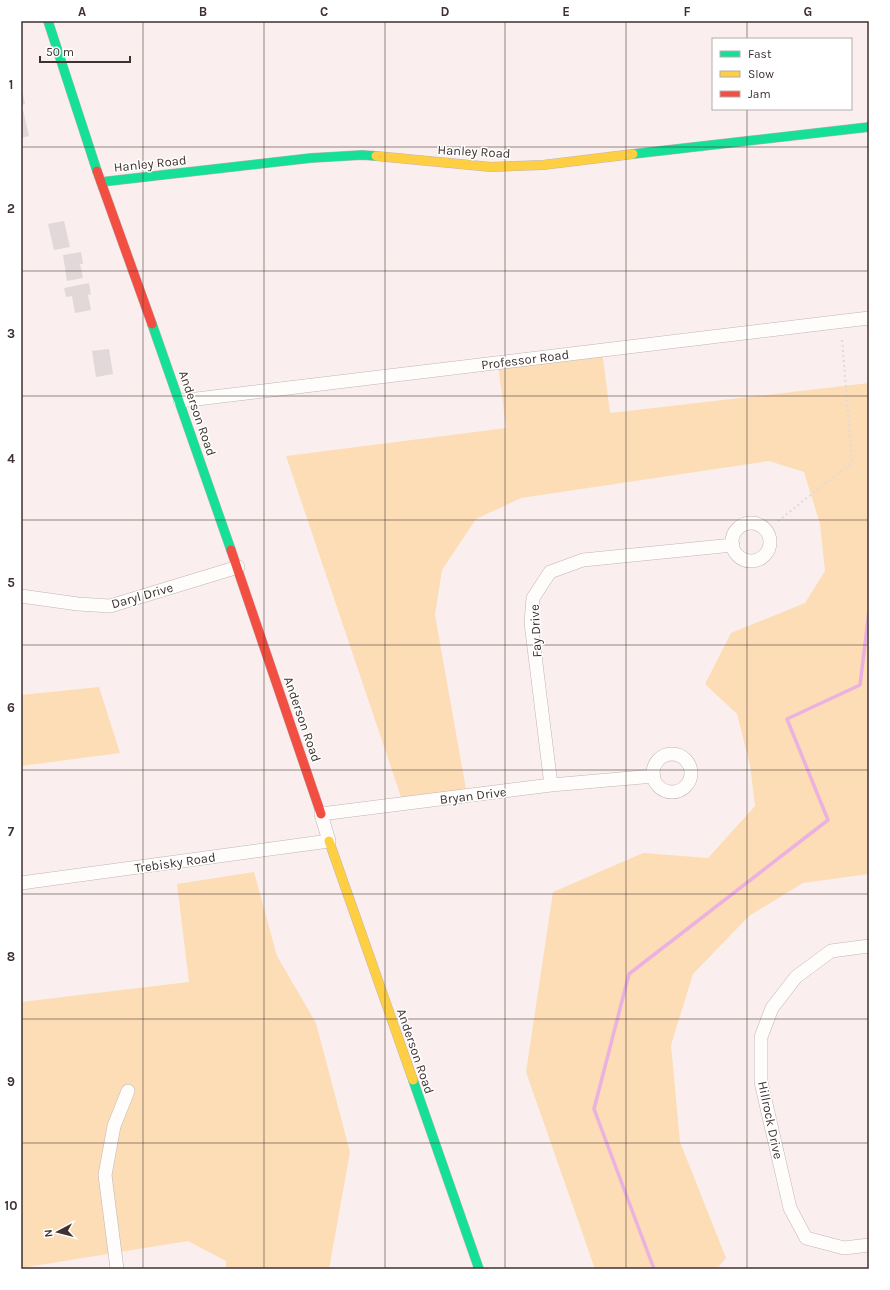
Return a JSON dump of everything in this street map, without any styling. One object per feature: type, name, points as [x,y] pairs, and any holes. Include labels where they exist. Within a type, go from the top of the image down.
[{"type":"street","name":"Anderson Road","points":[[48,21],[101,182],[180,401],[322,814]]},
{"type":"street","name":"Hanley Road","points":[[101,182],[311,158],[362,155],[491,167],[543,165],[869,127]]},
{"type":"street","name":"Professor Road","points":[[180,401],[869,318]]},
{"type":"street","name":"Fay Drive","points":[[551,785],[532,623],[533,598],[550,572],[583,560],[733,545]]},
{"type":"street","name":"Daryl Drive","points":[[21,596],[78,604],[110,606],[238,567]]},
{"type":"street","name":"Bryan Drive","points":[[322,814],[551,785],[654,776]]},
{"type":"street","points":[[322,814],[329,841]]},
{"type":"street","name":"Anderson Road","points":[[329,841],[479,1269]]},
{"type":"street","name":"Trebisky Road","points":[[21,883],[329,841]]},
{"type":"street","name":"Hillrock Drive","points":[[869,946],[831,951],[796,976],[772,1008],[761,1037],[761,1082],[790,1208],[806,1238],[844,1248],[869,1245]]},
{"type":"street","points":[[117,1269],[105,1175],[114,1126],[128,1091]]},
{"type":"path","points":[[778,521],[852,462],[842,339]]},
{"type":"shaded area","points":[[602,350],[610,413],[869,383],[869,874],[803,883],[749,916],[693,974],[671,1045],[680,1142],[726,1258],[717,1269],[595,1269],[526,1072],[553,892],[643,853],[708,858],[755,806],[750,765],[737,714],[705,684],[731,633],[805,603],[825,571],[820,524],[804,472],[769,461],[521,498],[476,519],[442,570],[435,615],[467,795],[403,803],[286,456],[506,428],[498,363]]},
{"type":"shaded area","points":[[99,687],[120,753],[21,766],[21,695]]},
{"type":"shaded area","points":[[254,872],[277,956],[316,1023],[350,1152],[329,1269],[226,1269],[226,1261],[188,1241],[21,1268],[21,1002],[189,982],[177,884]]},
{"type":"building","points":[[21,85],[25,104],[21,105]]},
{"type":"building","points":[[23,110],[29,136],[21,138],[21,111]]},
{"type":"building","points":[[64,221],[70,247],[54,250],[48,224]]},
{"type":"building","points":[[81,252],[83,264],[80,264],[83,278],[67,281],[63,255]]},
{"type":"building","points":[[89,283],[91,294],[88,295],[91,310],[75,313],[72,296],[66,297],[64,288]]},
{"type":"building","points":[[109,349],[113,374],[96,377],[92,351]]},
{"type":"waterway","points":[[654,1269],[594,1109],[629,974],[828,820],[787,719],[860,685],[869,611]]},
{"type":"traffic: fast","points":[[48,21],[97,171]]},
{"type":"traffic: fast","points":[[633,154],[869,127]]},
{"type":"traffic: fast","points":[[101,182],[311,158],[362,155],[376,156]]},
{"type":"traffic: fast","points":[[152,324],[231,550]]},
{"type":"traffic: fast","points":[[413,1080],[479,1269]]},
{"type":"traffic: slow","points":[[376,156],[491,167],[543,165],[633,154]]},
{"type":"traffic: slow","points":[[329,841],[413,1080]]},
{"type":"traffic: jam","points":[[97,171],[152,324]]},
{"type":"traffic: jam","points":[[231,550],[321,814]]}]
